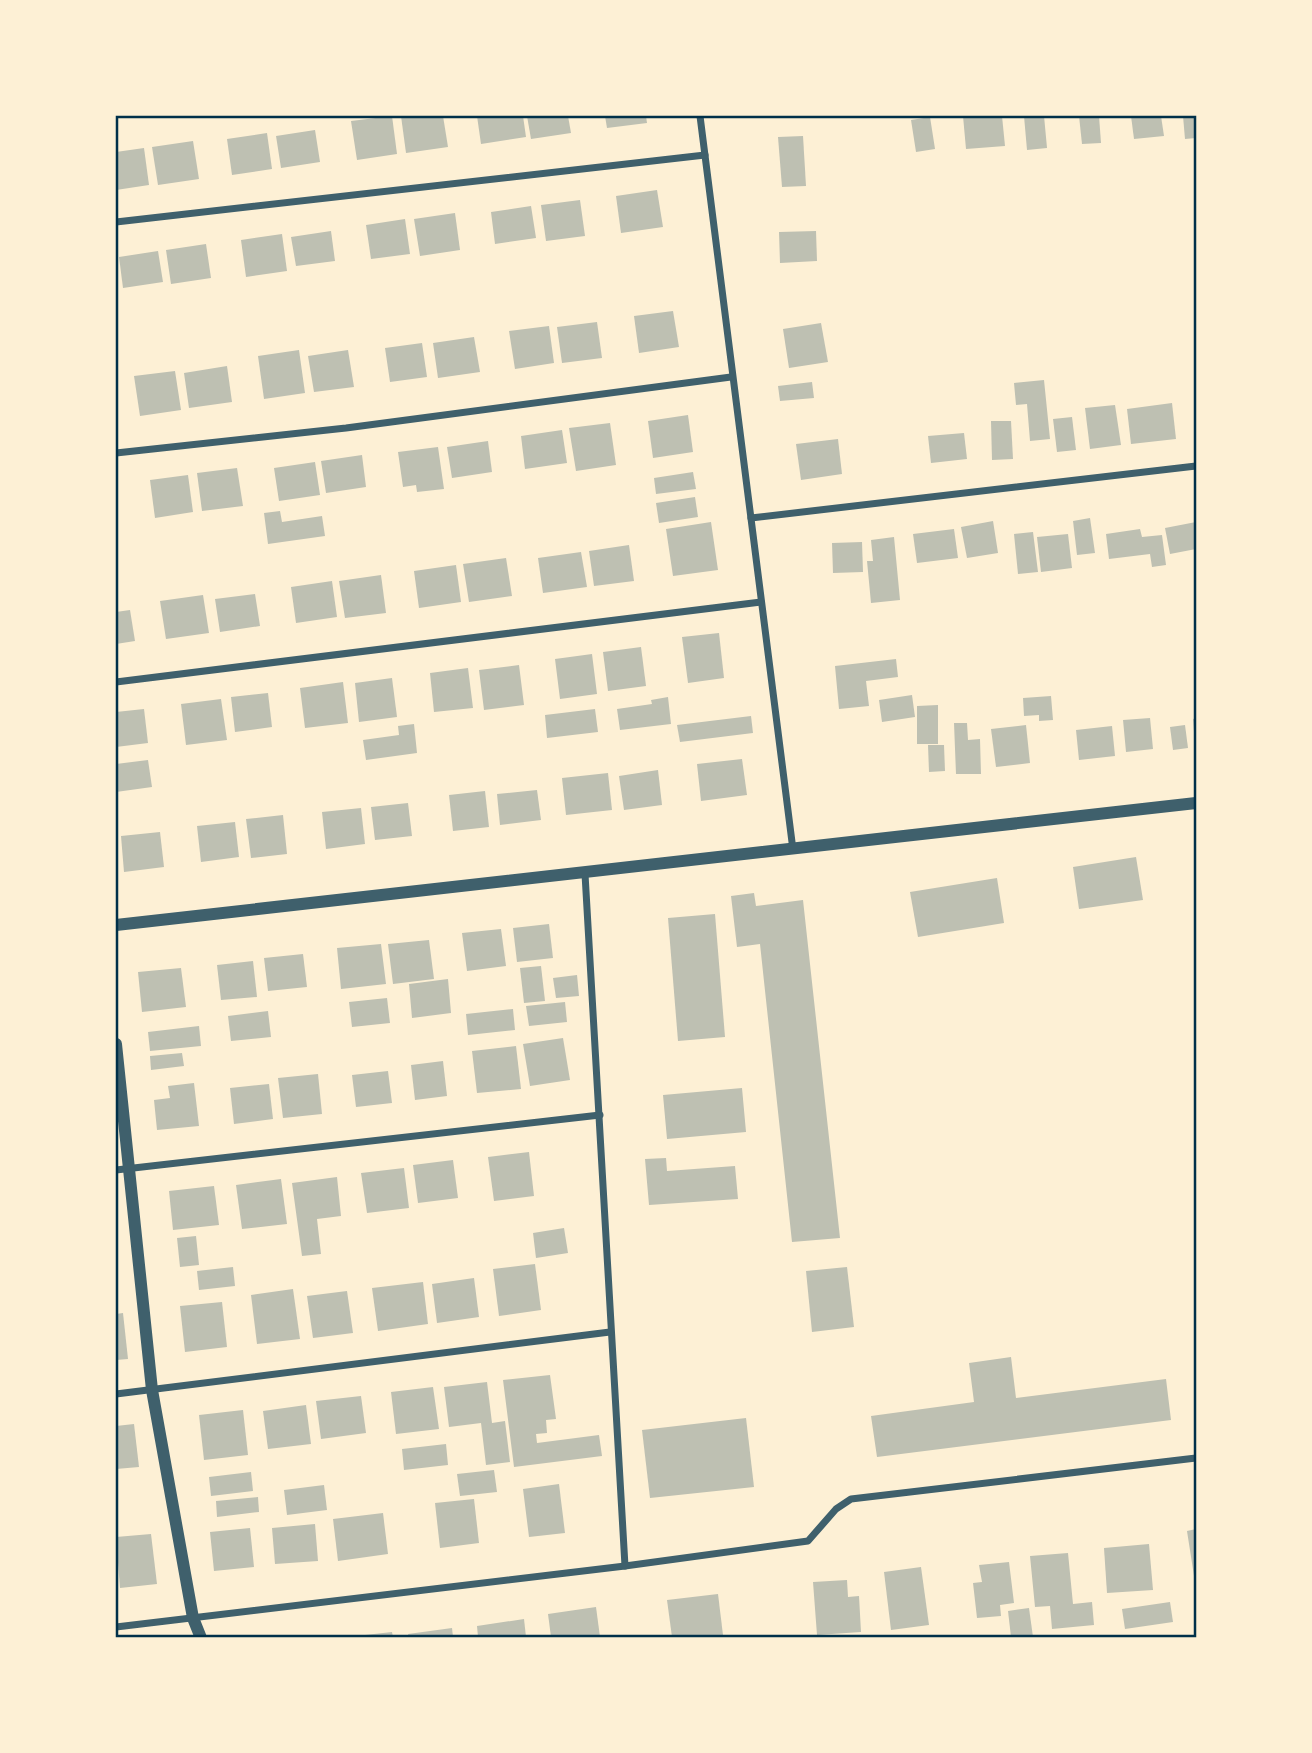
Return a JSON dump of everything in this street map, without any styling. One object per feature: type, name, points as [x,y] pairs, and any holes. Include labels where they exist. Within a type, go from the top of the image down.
[{"type":"street","points":[[699,116],[793,850]]},
{"type":"street","points":[[116,222],[705,155]]},
{"type":"street","points":[[116,453],[346,428],[731,377]]},
{"type":"street","points":[[751,518],[1196,466]]},
{"type":"street","points":[[116,682],[761,603]]},
{"type":"street","points":[[116,925],[1196,803]]},
{"type":"street","points":[[585,874],[625,1566]]},
{"type":"street","points":[[116,1044],[152,1390],[193,1618],[201,1637]]},
{"type":"street","points":[[116,1170],[600,1115]]},
{"type":"street","points":[[116,1394],[610,1332]]},
{"type":"street","points":[[116,1627],[625,1566],[808,1541],[836,1509],[851,1499],[1196,1458]]},
{"type":"building","points":[[392,116],[397,154],[357,160],[351,121]]},
{"type":"building","points":[[401,116],[443,116],[448,147],[406,153]]},
{"type":"building","points":[[477,116],[523,116],[526,137],[481,144]]},
{"type":"building","points":[[527,116],[568,116],[571,133],[531,139]]},
{"type":"building","points":[[605,116],[646,116],[647,123],[607,128]]},
{"type":"building","points":[[963,116],[1002,116],[1005,146],[966,149]]},
{"type":"building","points":[[1024,116],[1044,116],[1047,148],[1027,150]]},
{"type":"building","points":[[1079,116],[1099,116],[1101,143],[1082,144]]},
{"type":"building","points":[[1131,116],[1161,116],[1164,136],[1134,139]]},
{"type":"building","points":[[1183,116],[1196,116],[1196,138],[1185,139]]},
{"type":"building","points":[[930,117],[935,149],[916,152],[911,120]]},
{"type":"building","points":[[315,130],[320,162],[281,168],[276,136]]},
{"type":"building","points":[[267,133],[272,169],[232,175],[227,139]]},
{"type":"building","points":[[803,136],[806,186],[782,187],[778,137]]},
{"type":"building","points":[[193,141],[199,179],[158,185],[152,147]]},
{"type":"building","points":[[144,148],[149,185],[116,190],[116,152]]},
{"type":"building","points":[[657,190],[663,227],[621,233],[616,196]]},
{"type":"building","points":[[580,200],[585,236],[546,241],[541,205]]},
{"type":"building","points":[[531,206],[536,238],[495,244],[491,212]]},
{"type":"building","points":[[455,213],[460,250],[420,256],[414,219]]},
{"type":"building","points":[[405,219],[410,254],[371,259],[366,225]]},
{"type":"building","points":[[331,231],[335,261],[296,266],[291,237]]},
{"type":"building","points":[[816,231],[817,261],[780,263],[779,232]]},
{"type":"building","points":[[282,234],[287,271],[246,277],[241,240]]},
{"type":"building","points":[[206,244],[211,278],[171,284],[166,250]]},
{"type":"building","points":[[158,251],[163,282],[123,288],[119,257]]},
{"type":"building","points":[[673,311],[679,347],[639,353],[634,316]]},
{"type":"building","points":[[597,322],[602,358],[562,363],[557,327]]},
{"type":"building","points":[[821,323],[828,362],[789,368],[783,329]]},
{"type":"building","points":[[549,326],[554,363],[515,369],[509,331]]},
{"type":"building","points":[[474,337],[480,372],[438,378],[433,343]]},
{"type":"building","points":[[422,343],[427,377],[390,382],[385,348]]},
{"type":"building","points":[[299,350],[305,393],[264,399],[258,356]]},
{"type":"building","points":[[348,350],[354,387],[314,392],[308,356]]},
{"type":"building","points":[[227,366],[232,402],[189,408],[184,373]]},
{"type":"building","points":[[175,371],[181,410],[140,416],[134,376]]},
{"type":"building","points":[[1044,380],[1050,439],[1030,441],[1027,404],[1016,405],[1014,383]]},
{"type":"building","points":[[812,382],[814,398],[780,401],[778,386]]},
{"type":"building","points":[[1172,403],[1176,439],[1131,444],[1127,409]]},
{"type":"building","points":[[1115,405],[1121,445],[1090,449],[1085,408]]},
{"type":"building","points":[[688,415],[693,452],[653,458],[648,421]]},
{"type":"building","points":[[1072,417],[1076,450],[1057,452],[1053,419]]},
{"type":"building","points":[[991,421],[1011,421],[1013,459],[992,460]]},
{"type":"building","points":[[610,423],[616,465],[576,471],[569,428]]},
{"type":"building","points":[[562,430],[567,463],[525,469],[521,436]]},
{"type":"building","points":[[964,433],[967,459],[931,463],[928,436]]},
{"type":"building","points":[[838,439],[842,474],[801,480],[796,444]]},
{"type":"building","points":[[488,441],[492,472],[452,478],[447,447]]},
{"type":"building","points":[[438,447],[444,489],[417,492],[416,485],[403,487],[398,452]]},
{"type":"building","points":[[362,455],[366,487],[326,493],[321,461]]},
{"type":"building","points":[[315,462],[320,495],[279,501],[274,468]]},
{"type":"building","points":[[237,468],[243,506],[202,511],[197,473]]},
{"type":"building","points":[[693,472],[696,489],[656,494],[654,478]]},
{"type":"building","points":[[188,475],[193,512],[155,518],[150,480]]},
{"type":"building","points":[[695,497],[698,517],[659,523],[656,503]]},
{"type":"building","points":[[280,511],[282,522],[322,516],[325,536],[268,544],[264,513]]},
{"type":"building","points":[[1090,518],[1095,553],[1077,555],[1073,521]]},
{"type":"building","points":[[993,521],[998,553],[967,558],[961,527]]},
{"type":"building","points":[[711,522],[718,570],[673,576],[666,529]]},
{"type":"building","points":[[1196,522],[1196,549],[1170,554],[1165,528]]},
{"type":"building","points":[[954,529],[958,558],[917,563],[913,534]]},
{"type":"building","points":[[1140,529],[1142,537],[1162,535],[1166,565],[1152,567],[1150,554],[1109,559],[1106,534]]},
{"type":"building","points":[[1033,532],[1038,572],[1018,574],[1014,534]]},
{"type":"building","points":[[1068,534],[1072,568],[1041,572],[1037,537]]},
{"type":"building","points":[[894,537],[900,600],[871,603],[867,561],[873,561],[871,540]]},
{"type":"building","points":[[862,542],[863,572],[833,573],[832,543]]},
{"type":"building","points":[[629,545],[634,581],[594,586],[589,551]]},
{"type":"building","points":[[581,552],[587,587],[543,593],[538,558]]},
{"type":"building","points":[[506,558],[512,596],[469,602],[463,564]]},
{"type":"building","points":[[456,565],[461,602],[419,608],[414,571]]},
{"type":"building","points":[[381,575],[386,613],[345,618],[339,581]]},
{"type":"building","points":[[332,581],[337,617],[296,623],[291,587]]},
{"type":"building","points":[[255,594],[260,626],[220,632],[215,599]]},
{"type":"building","points":[[203,595],[209,633],[166,639],[160,601]]},
{"type":"building","points":[[130,610],[135,641],[116,644],[116,612]]},
{"type":"building","points":[[719,633],[724,678],[688,683],[682,637]]},
{"type":"building","points":[[641,647],[646,686],[608,691],[603,652]]},
{"type":"building","points":[[592,654],[597,694],[560,699],[555,659]]},
{"type":"building","points":[[896,659],[898,677],[866,681],[869,706],[839,709],[835,666]]},
{"type":"building","points":[[519,665],[524,705],[484,710],[479,670]]},
{"type":"building","points":[[468,668],[473,708],[434,712],[430,673]]},
{"type":"building","points":[[392,678],[397,717],[359,722],[355,683]]},
{"type":"building","points":[[343,682],[348,723],[305,728],[300,688]]},
{"type":"building","points":[[268,693],[272,727],[235,732],[231,697]]},
{"type":"building","points":[[912,695],[915,717],[882,722],[879,700]]},
{"type":"building","points":[[1051,696],[1053,720],[1039,721],[1039,715],[1024,716],[1023,698]]},
{"type":"building","points":[[668,697],[671,724],[620,730],[617,709],[652,704],[651,700]]},
{"type":"building","points":[[221,699],[227,740],[186,745],[181,704]]},
{"type":"building","points":[[938,705],[938,744],[917,744],[917,706]]},
{"type":"building","points":[[144,709],[148,743],[116,747],[116,712]]},
{"type":"building","points":[[595,709],[598,732],[547,738],[545,715]]},
{"type":"building","points":[[751,716],[753,733],[680,742],[677,725]]},
{"type":"building","points":[[1150,718],[1153,749],[1126,752],[1123,720]]},
{"type":"building","points":[[1196,718],[1196,745],[1195,745],[1193,719]]},
{"type":"building","points":[[954,723],[967,723],[968,740],[980,739],[981,774],[956,774]]},
{"type":"building","points":[[414,724],[417,753],[366,760],[363,740],[399,735],[398,726]]},
{"type":"building","points":[[1026,725],[1030,763],[996,767],[991,729]]},
{"type":"building","points":[[1185,725],[1188,748],[1173,750],[1170,727]]},
{"type":"building","points":[[1112,726],[1115,756],[1079,760],[1076,730]]},
{"type":"building","points":[[928,745],[944,745],[945,771],[929,772]]},
{"type":"building","points":[[742,759],[747,795],[701,801],[697,764]]},
{"type":"building","points":[[148,760],[152,787],[116,792],[116,764]]},
{"type":"building","points":[[658,770],[662,805],[624,810],[619,776]]},
{"type":"building","points":[[608,773],[612,810],[566,815],[562,778]]},
{"type":"building","points":[[537,790],[541,820],[500,825],[497,794]]},
{"type":"building","points":[[485,791],[489,827],[453,831],[449,795]]},
{"type":"building","points":[[408,803],[412,836],[375,840],[371,807]]},
{"type":"building","points":[[361,808],[365,844],[326,849],[322,812]]},
{"type":"building","points":[[283,815],[287,854],[251,858],[246,819]]},
{"type":"building","points":[[235,822],[239,857],[201,862],[197,826]]},
{"type":"building","points":[[160,832],[164,867],[124,872],[121,836]]},
{"type":"building","points":[[1136,857],[1143,900],[1079,909],[1073,867]]},
{"type":"building","points":[[997,878],[1004,923],[918,937],[910,892]]},
{"type":"building","points":[[754,893],[756,906],[803,900],[840,1238],[792,1242],[760,944],[737,947],[731,896]]},
{"type":"building","points":[[715,914],[725,1037],[678,1041],[668,918]]},
{"type":"building","points":[[549,924],[553,958],[517,962],[513,928]]},
{"type":"building","points":[[501,929],[506,966],[467,971],[462,933]]},
{"type":"building","points":[[429,940],[434,979],[393,984],[388,944]]},
{"type":"building","points":[[381,944],[386,984],[341,989],[337,948]]},
{"type":"building","points":[[303,954],[307,987],[268,991],[264,958]]},
{"type":"building","points":[[253,961],[257,997],[221,1000],[217,965]]},
{"type":"building","points":[[541,966],[545,1001],[524,1003],[520,968]]},
{"type":"building","points":[[181,968],[186,1007],[142,1012],[138,972]]},
{"type":"building","points":[[577,975],[579,996],[556,998],[553,978]]},
{"type":"building","points":[[448,979],[451,1013],[412,1018],[409,984]]},
{"type":"building","points":[[387,998],[390,1023],[352,1027],[349,1002]]},
{"type":"building","points":[[565,1002],[567,1022],[529,1026],[526,1006]]},
{"type":"building","points":[[513,1009],[515,1030],[468,1035],[466,1014]]},
{"type":"building","points":[[268,1011],[271,1037],[231,1041],[228,1016]]},
{"type":"building","points":[[199,1026],[201,1046],[150,1051],[148,1032]]},
{"type":"building","points":[[563,1038],[570,1080],[530,1086],[523,1044]]},
{"type":"building","points":[[516,1046],[521,1089],[477,1093],[472,1051]]},
{"type":"building","points":[[182,1053],[184,1066],[151,1070],[150,1056]]},
{"type":"building","points":[[443,1061],[447,1096],[415,1100],[411,1065]]},
{"type":"building","points":[[388,1071],[392,1103],[356,1107],[352,1075]]},
{"type":"building","points":[[318,1074],[322,1114],[283,1118],[278,1078]]},
{"type":"building","points":[[194,1083],[199,1126],[157,1130],[154,1100],[170,1098],[168,1086]]},
{"type":"building","points":[[269,1084],[273,1119],[234,1124],[230,1088]]},
{"type":"building","points":[[742,1088],[746,1132],[667,1139],[663,1095]]},
{"type":"building","points":[[529,1152],[534,1196],[494,1201],[488,1157]]},
{"type":"building","points":[[666,1158],[667,1171],[735,1166],[738,1199],[649,1205],[645,1159]]},
{"type":"building","points":[[453,1160],[458,1198],[418,1203],[413,1165]]},
{"type":"building","points":[[404,1168],[409,1208],[367,1213],[361,1173]]},
{"type":"building","points":[[337,1177],[341,1216],[317,1219],[321,1254],[302,1256],[292,1183]]},
{"type":"building","points":[[281,1179],[287,1224],[242,1229],[236,1185]]},
{"type":"building","points":[[214,1186],[219,1225],[173,1230],[169,1191]]},
{"type":"building","points":[[564,1228],[568,1253],[536,1258],[533,1233]]},
{"type":"building","points":[[196,1236],[199,1265],[180,1267],[177,1238]]},
{"type":"building","points":[[535,1264],[541,1310],[499,1316],[493,1269]]},
{"type":"building","points":[[233,1267],[235,1286],[199,1290],[197,1271]]},
{"type":"building","points":[[847,1267],[854,1327],[812,1332],[806,1271]]},
{"type":"building","points":[[474,1278],[479,1317],[437,1323],[432,1284]]},
{"type":"building","points":[[423,1282],[428,1324],[378,1331],[372,1288]]},
{"type":"building","points":[[293,1289],[300,1339],[257,1344],[251,1295]]},
{"type":"building","points":[[347,1291],[353,1333],[313,1338],[307,1296]]},
{"type":"building","points":[[222,1302],[227,1347],[185,1352],[180,1306]]},
{"type":"building","points":[[123,1313],[128,1359],[116,1360],[116,1314]]},
{"type":"building","points":[[1011,1357],[1016,1398],[1166,1379],[1171,1420],[877,1457],[871,1416],[974,1402],[969,1363]]},
{"type":"building","points":[[550,1375],[556,1419],[546,1420],[547,1433],[536,1434],[537,1443],[599,1435],[602,1456],[514,1467],[503,1380]]},
{"type":"building","points":[[487,1382],[492,1423],[505,1421],[510,1462],[486,1465],[481,1423],[449,1427],[444,1387]]},
{"type":"building","points":[[433,1387],[439,1429],[396,1434],[391,1392]]},
{"type":"building","points":[[361,1396],[366,1433],[321,1439],[316,1401]]},
{"type":"building","points":[[306,1405],[311,1444],[268,1449],[263,1411]]},
{"type":"building","points":[[243,1410],[248,1455],[204,1460],[199,1415]]},
{"type":"building","points":[[746,1418],[754,1487],[650,1498],[642,1430]]},
{"type":"building","points":[[134,1424],[139,1467],[116,1469],[116,1426]]},
{"type":"building","points":[[446,1444],[448,1465],[404,1470],[402,1449]]},
{"type":"building","points":[[494,1470],[497,1492],[460,1496],[457,1474]]},
{"type":"building","points":[[251,1472],[253,1491],[211,1496],[209,1477]]},
{"type":"building","points":[[559,1484],[565,1533],[529,1537],[523,1489]]},
{"type":"building","points":[[324,1485],[327,1510],[287,1515],[284,1490]]},
{"type":"building","points":[[258,1497],[259,1512],[217,1517],[216,1501]]},
{"type":"building","points":[[474,1499],[479,1543],[440,1548],[435,1503]]},
{"type":"building","points":[[383,1513],[388,1554],[338,1561],[333,1519]]},
{"type":"building","points":[[315,1524],[318,1561],[275,1564],[272,1528]]},
{"type":"building","points":[[250,1528],[254,1567],[214,1571],[210,1532]]},
{"type":"building","points":[[1196,1529],[1196,1576],[1194,1576],[1187,1531]]},
{"type":"building","points":[[151,1534],[157,1584],[120,1588],[116,1537]]},
{"type":"building","points":[[1149,1544],[1153,1590],[1107,1593],[1104,1548]]},
{"type":"building","points":[[1068,1553],[1073,1604],[1092,1602],[1094,1625],[1052,1629],[1050,1606],[1035,1607],[1030,1556]]},
{"type":"building","points":[[1009,1562],[1014,1603],[1000,1605],[1001,1616],[977,1618],[973,1583],[982,1582],[979,1565]]},
{"type":"building","points":[[921,1567],[929,1625],[891,1630],[884,1572]]},
{"type":"building","points":[[847,1580],[848,1597],[859,1596],[861,1632],[817,1635],[813,1582]]},
{"type":"building","points":[[718,1594],[723,1635],[672,1637],[667,1600]]},
{"type":"building","points":[[1170,1602],[1173,1622],[1125,1629],[1122,1609]]},
{"type":"building","points":[[596,1607],[600,1637],[551,1637],[548,1614]]},
{"type":"building","points":[[1029,1608],[1033,1637],[1011,1637],[1008,1611]]},
{"type":"building","points":[[524,1619],[526,1637],[478,1637],[477,1626]]},
{"type":"building","points":[[452,1628],[453,1637],[409,1637],[408,1634]]},
{"type":"building","points":[[392,1632],[393,1637],[356,1637],[356,1636]]}]
